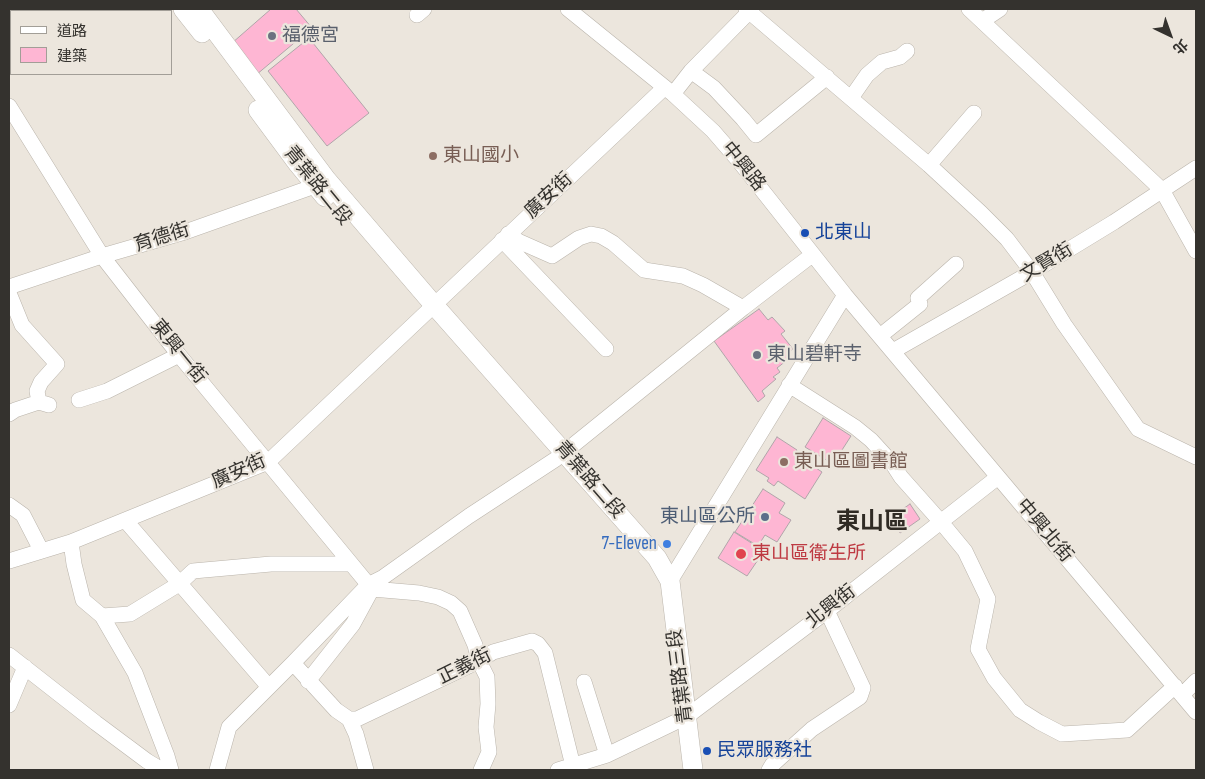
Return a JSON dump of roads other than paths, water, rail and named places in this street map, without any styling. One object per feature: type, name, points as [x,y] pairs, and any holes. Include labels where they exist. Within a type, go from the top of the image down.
[{"type":"main road","name":"青葉路二段","points":[[183,9],[320,183],[560,455],[657,558],[670,581]]},
{"type":"main road","name":"青葉路二段","points":[[199,9],[320,183]]},
{"type":"main road","name":"青葉路三段","points":[[670,581],[693,770]]},
{"type":"street","name":"中興路","points":[[568,9],[669,91],[713,131],[739,161],[812,255],[893,350]]},
{"type":"street","points":[[969,9],[1162,190],[1196,251]]},
{"type":"street","points":[[982,20],[1000,9]]},
{"type":"street","name":"廣安街","points":[[9,562],[41,550],[72,542],[268,462],[505,237],[692,71],[748,10]]},
{"type":"street","points":[[748,10],[929,164],[1007,240],[1032,272],[1064,324],[1138,429],[1196,457]]},
{"type":"street","points":[[851,98],[867,75],[882,62],[900,57],[907,51]]},
{"type":"street","points":[[692,71],[714,88],[743,118],[756,135],[827,77]]},
{"type":"street","name":"東興一街","points":[[9,106],[102,256],[180,355],[370,587]]},
{"type":"street","points":[[929,164],[974,113]]},
{"type":"street","name":"文賢街","points":[[893,350],[1032,272],[1114,222],[1196,168]]},
{"type":"street","name":"育德街","points":[[9,287],[102,256],[185,232],[320,183]]},
{"type":"street","points":[[505,237],[552,256],[579,238],[591,234],[601,236],[613,243],[644,270],[683,276],[704,285],[743,308]]},
{"type":"street","points":[[505,237],[606,349]]},
{"type":"street","points":[[217,770],[229,727],[370,587],[469,516],[560,455],[812,255]]},
{"type":"street","points":[[880,336],[920,304],[918,298],[956,264]]},
{"type":"street","points":[[9,293],[22,326],[57,364],[41,382],[37,391],[44,404],[15,410],[9,414]]},
{"type":"street","points":[[670,581],[845,295]]},
{"type":"street","name":"中興北街","points":[[893,350],[1196,712]]},
{"type":"street","points":[[79,400],[107,391],[180,355]]},
{"type":"street","points":[[789,385],[855,426],[871,440],[892,463],[918,498],[965,551],[988,599],[978,649],[994,678],[1020,710],[1062,734],[1127,730],[1179,691],[1196,681]]},
{"type":"street","name":"北興街","points":[[558,770],[579,766],[607,755],[686,717],[827,611],[998,477]]},
{"type":"street","points":[[9,505],[23,515],[41,550]]},
{"type":"street","points":[[125,520],[269,687]]},
{"type":"street","points":[[72,542],[74,564],[83,600],[102,616],[135,673],[168,756],[171,770]]},
{"type":"street","points":[[102,616],[130,614],[179,584],[193,570],[271,564],[350,564]]},
{"type":"street","points":[[370,587],[438,597],[451,603],[460,611],[465,619],[476,645],[479,661],[487,677],[488,704],[486,727],[489,752],[481,770]]},
{"type":"street","points":[[308,681],[353,624],[370,587]]},
{"type":"street","points":[[769,770],[772,765],[812,729],[860,697],[863,688],[827,611]]},
{"type":"street","name":"正義街","points":[[349,719],[357,719],[479,661],[493,652],[532,641],[538,644],[545,653],[579,766]]},
{"type":"street","points":[[9,654],[147,761],[162,770]]},
{"type":"street","points":[[293,663],[336,710],[349,719],[356,734],[366,770]]},
{"type":"street","points":[[9,705],[25,668]]},
{"type":"street","points":[[584,682],[607,755]]},
{"type":"place","name":"福德宮","points":[[272,36]]},
{"type":"place","name":"東山國小","points":[[433,156]]},
{"type":"place","name":"北東山","points":[[805,233]]},
{"type":"place","name":"東山碧軒寺","points":[[757,355]]},
{"type":"place","name":"東山區圖書館","points":[[784,462]]},
{"type":"place","name":"東山區公所","points":[[765,517]]},
{"type":"place","name":"7-Eleven","points":[[667,544]]},
{"type":"place","name":"東山區衛生所","points":[[741,554]]},
{"type":"place","name":"民眾服務社","points":[[707,751]]},
{"type":"district","name":"東山區","points":[[872,523]]}]
